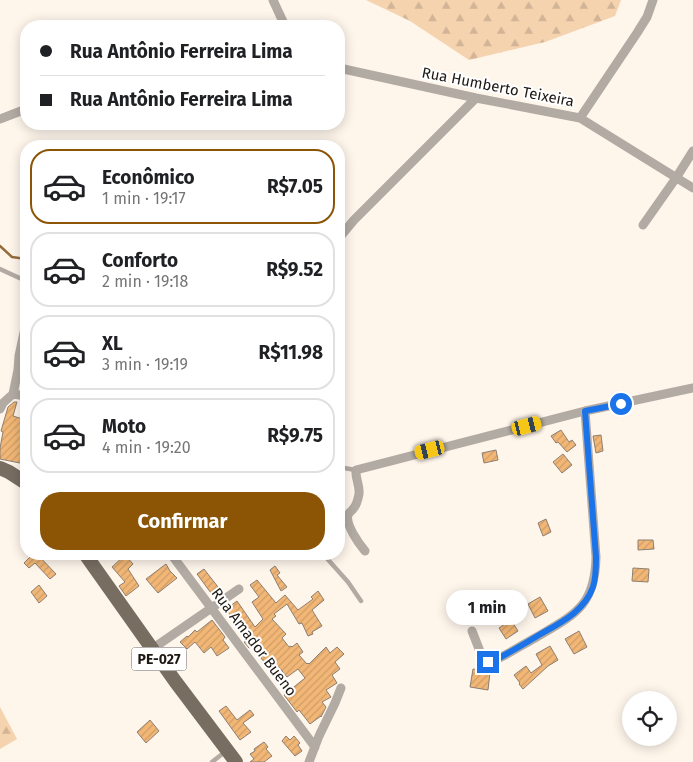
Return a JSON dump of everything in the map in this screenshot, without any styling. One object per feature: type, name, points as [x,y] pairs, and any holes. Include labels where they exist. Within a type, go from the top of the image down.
[{"type":"main road","points":[[0,468],[20,479]]},
{"type":"main road","name":"PE-027","points":[[89,560],[175,681],[236,762]]},
{"type":"street","points":[[273,0],[282,20]]},
{"type":"street","points":[[580,118],[637,33],[647,17],[654,0]]},
{"type":"street","name":"Rua Humberto Teixeira","points":[[345,69],[476,98],[580,118],[693,188]]},
{"type":"street","points":[[345,231],[476,98]]},
{"type":"street","points":[[0,119],[20,111]]},
{"type":"street","points":[[643,225],[693,151]]},
{"type":"street","points":[[0,409],[3,403],[13,394],[20,357]]},
{"type":"street","points":[[365,551],[347,520],[349,513],[355,507],[358,494],[356,470],[585,411],[693,388]]},
{"type":"street","points":[[13,394],[20,395]]},
{"type":"street","points":[[472,632],[483,659],[490,662],[565,621],[587,599],[596,574],[596,557],[585,411]]},
{"type":"street","name":"Rua Amador Bueno","points":[[176,560],[315,746]]},
{"type":"street","points":[[152,649],[239,588]]},
{"type":"street","points":[[309,762],[341,688]]},
{"type":"lane","points":[[0,269],[20,279]]},
{"type":"lane","points":[[345,468],[356,470]]},
{"type":"lane","points":[[328,560],[348,582],[361,601]]},
{"type":"lane","points":[[214,761],[227,750]]},
{"type":"green space","points":[[366,0],[621,0],[615,16],[545,42],[469,60],[410,21]]},
{"type":"green space","points":[[0,707],[17,739],[0,749]]},
{"type":"building","points":[[17,402],[13,416],[20,418],[20,463],[0,459],[3,432],[1,431],[8,407]]},
{"type":"building","points":[[561,430],[569,442],[572,440],[576,445],[567,452],[551,436]]},
{"type":"building","points":[[601,435],[603,451],[596,453],[593,436]]},
{"type":"building","points":[[496,450],[498,460],[484,463],[482,453]]},
{"type":"building","points":[[563,454],[572,465],[562,473],[553,462]]},
{"type":"building","points":[[546,519],[551,532],[543,536],[538,523]]},
{"type":"building","points":[[638,540],[653,540],[654,549],[638,550]]},
{"type":"building","points":[[27,560],[43,560],[56,574],[50,579],[35,563],[29,568],[24,563]]},
{"type":"building","points":[[120,560],[129,560],[133,564],[128,569],[139,586],[126,596],[119,586],[125,582],[112,567]]},
{"type":"building","points":[[166,564],[177,578],[158,593],[146,579]]},
{"type":"building","points":[[275,566],[280,573],[277,575],[287,587],[281,591],[270,570]]},
{"type":"building","points":[[633,568],[649,569],[648,582],[632,581]]},
{"type":"building","points":[[204,569],[218,587],[211,593],[197,574]]},
{"type":"building","points":[[257,580],[276,603],[285,595],[298,610],[313,599],[311,597],[318,591],[324,600],[312,610],[322,626],[308,636],[302,623],[299,624],[287,604],[274,614],[276,616],[272,619],[286,634],[282,638],[289,647],[297,643],[303,652],[299,655],[307,664],[326,647],[330,653],[337,647],[344,654],[335,662],[340,669],[332,675],[337,683],[326,690],[331,697],[322,702],[326,707],[321,717],[310,724],[299,710],[297,712],[284,695],[305,678],[298,669],[287,677],[278,666],[272,672],[261,658],[263,656],[255,645],[249,648],[244,642],[247,640],[226,609],[237,601],[255,627],[263,619],[252,602],[259,597],[250,585]]},
{"type":"building","points":[[39,585],[47,596],[39,603],[31,592]]},
{"type":"building","points":[[494,594],[501,606],[475,619],[468,625],[462,618],[487,604],[484,599]]},
{"type":"building","points":[[540,597],[548,611],[535,618],[528,604]]},
{"type":"building","points":[[212,620],[225,637],[223,640],[229,648],[217,656],[211,647],[204,653],[195,642],[187,649],[180,642],[195,630],[197,632]]},
{"type":"building","points":[[511,620],[518,631],[506,639],[499,628]]},
{"type":"building","points":[[579,631],[587,647],[574,654],[565,639]]},
{"type":"building","points":[[550,646],[558,660],[548,666],[523,689],[514,675],[526,666],[531,673],[542,665],[536,654]]},
{"type":"building","points":[[473,669],[490,672],[488,690],[470,687]]},
{"type":"building","points":[[226,706],[237,720],[250,710],[254,715],[243,723],[251,732],[240,740],[219,711]]},
{"type":"building","points":[[150,720],[159,731],[146,743],[137,732]]},
{"type":"building","points":[[286,736],[290,740],[294,736],[300,743],[298,745],[302,751],[295,756],[282,741]]},
{"type":"building","points":[[264,742],[268,747],[266,749],[272,756],[264,762],[250,762],[254,759],[250,754]]},
{"type":"waterway","points":[[0,246],[12,257],[20,258]]},
{"type":"route","points":[[488,662],[499,658],[565,621],[587,599],[596,574],[596,557],[585,411],[621,404]]}]
